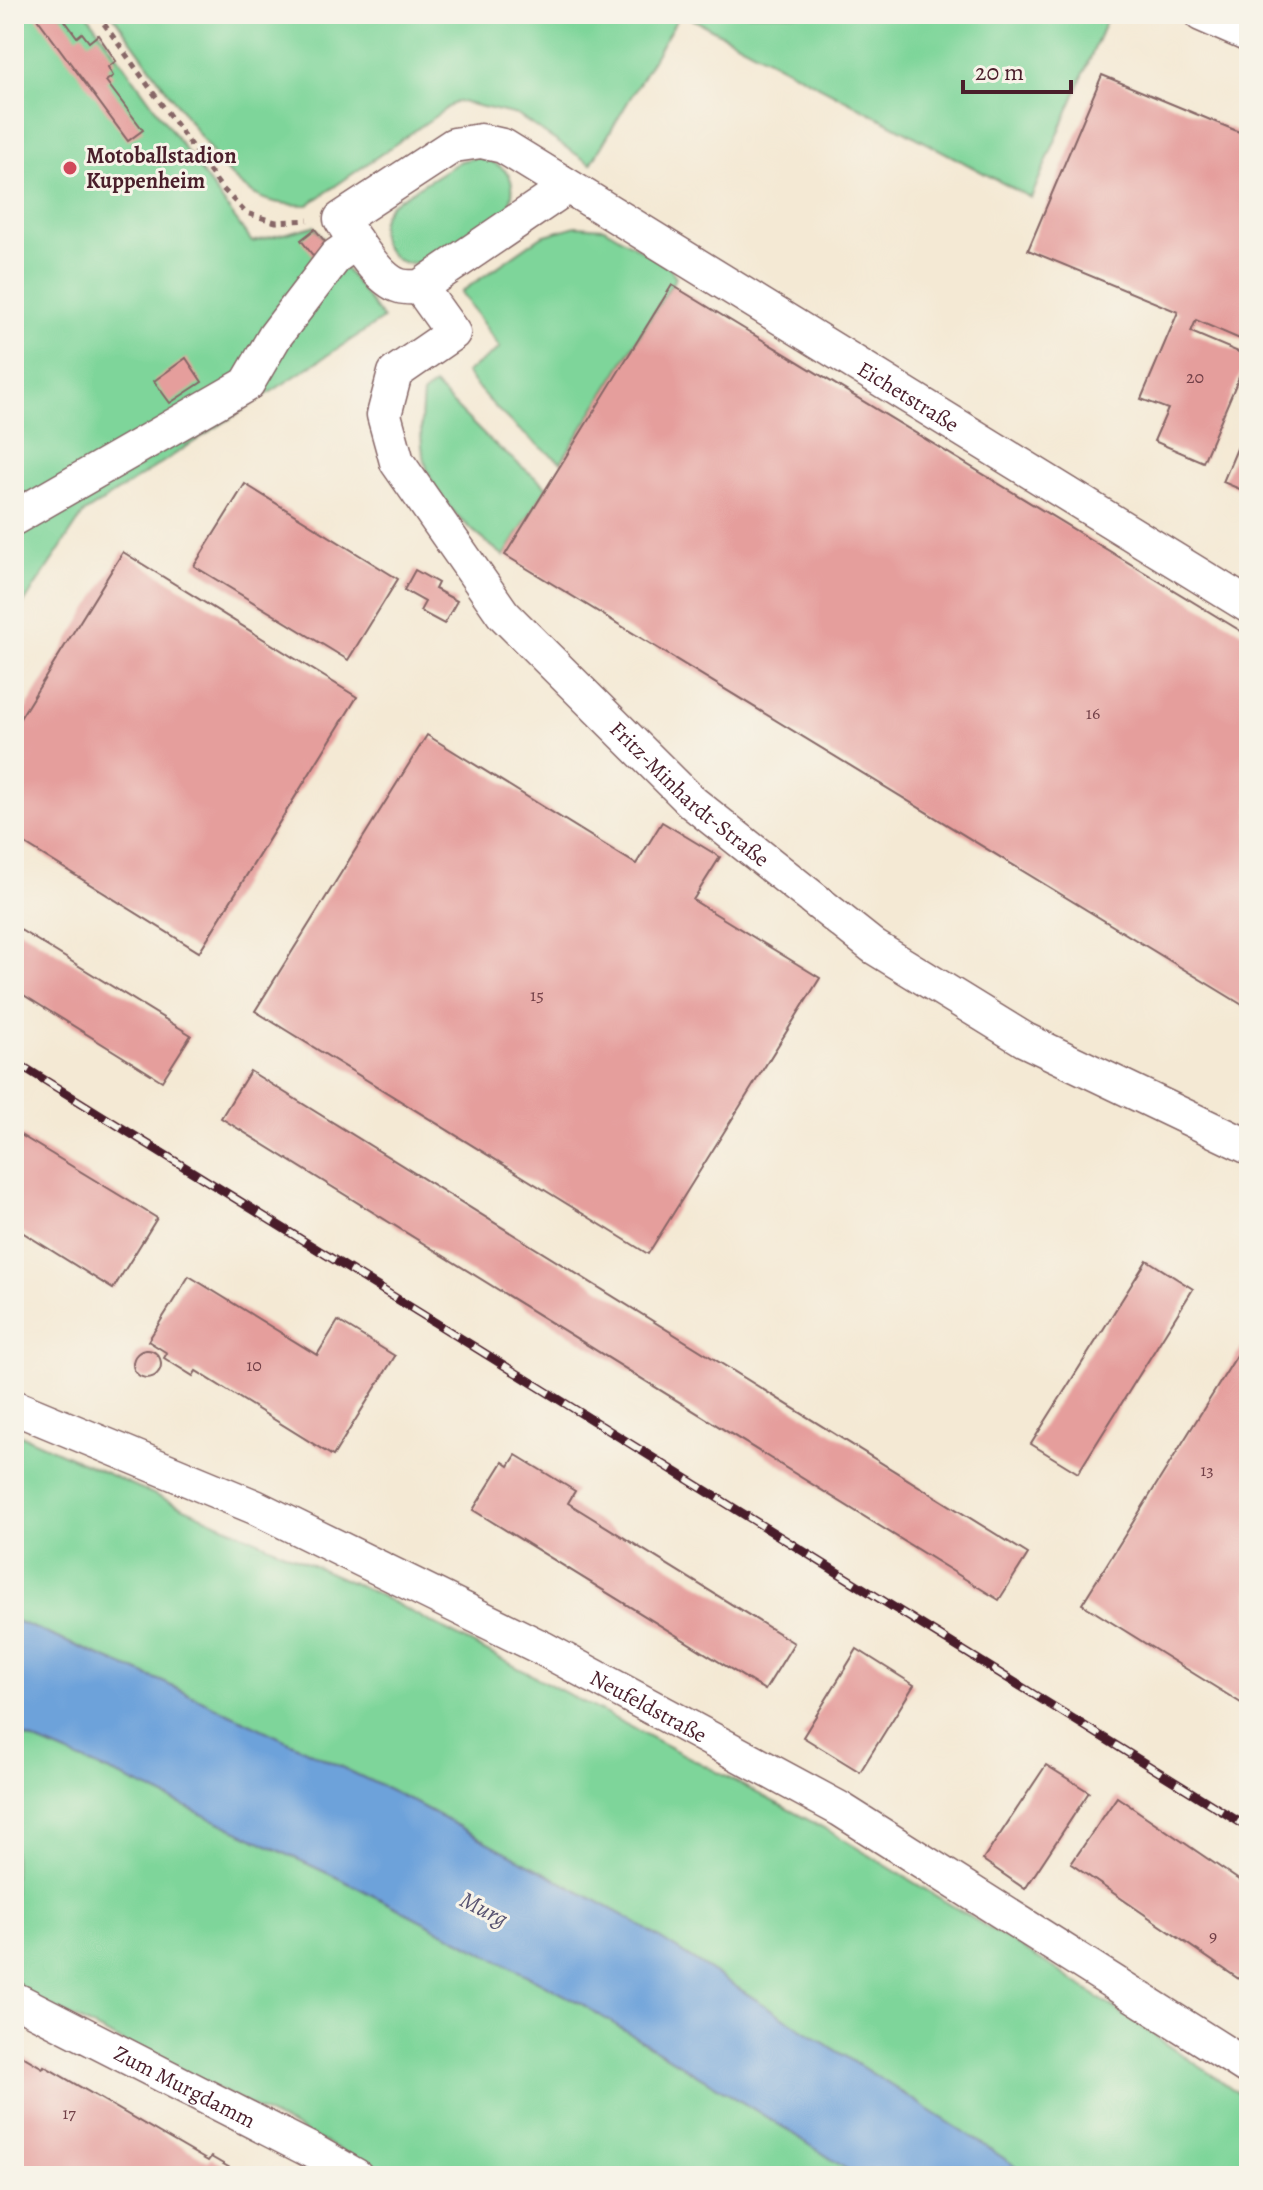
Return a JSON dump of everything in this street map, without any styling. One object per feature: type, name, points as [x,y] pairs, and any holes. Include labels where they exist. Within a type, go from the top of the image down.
[{"type":"street","points":[[1201,14],[1249,35]]},
{"type":"street","name":"Eichetstraße","points":[[14,518],[247,384],[275,336],[336,256],[349,230],[454,145],[481,141],[503,146],[1249,606]]},
{"type":"street","points":[[349,230],[382,274],[400,286],[420,287],[567,187]]},
{"type":"street","name":"Fritz-Minhardt-Straße","points":[[420,287],[453,333],[395,373],[384,415],[397,462],[503,614],[693,803],[874,947],[1025,1040],[1249,1147]]},
{"type":"street","name":"Neufeldstraße","points":[[14,1407],[255,1507],[555,1655],[840,1809],[1249,2068]]},
{"type":"street","name":"Zum Murgdamm","points":[[14,1999],[356,2176]]},
{"type":"path","points":[[97,14],[220,186],[246,213],[276,222],[349,230]]},
{"type":"green space","points":[[14,14],[87,14],[252,242],[314,226],[383,319],[83,514],[14,618]]},
{"type":"green space","points":[[112,14],[680,14],[591,164],[517,115],[457,101],[308,205],[262,198],[224,169]]},
{"type":"green space","points":[[683,14],[1109,14],[1031,198]]},
{"type":"green space","points":[[478,157],[497,164],[508,175],[512,189],[508,209],[435,257],[413,263],[402,262],[393,256],[384,245],[381,229],[391,204],[461,161]]},
{"type":"green space","points":[[576,226],[604,228],[669,267],[676,277],[561,462],[510,422],[466,373],[500,348],[461,292],[542,236]]},
{"type":"green space","points":[[434,385],[489,440],[547,487],[504,556],[457,515],[430,477],[423,454],[421,419],[423,394]]},
{"type":"green space","points":[[14,1432],[375,1593],[826,1829],[1056,1969],[1249,2100],[1249,2176],[1030,2176],[628,1918],[408,1799],[163,1682],[14,1620]]},
{"type":"green space","points":[[14,1732],[129,1780],[357,1887],[580,2003],[857,2176],[385,2176],[342,2151],[14,1988]]},
{"type":"water","name":"Murg","points":[[14,1620],[163,1682],[408,1799],[628,1918],[1030,2176],[857,2176],[580,2003],[357,1887],[129,1780],[14,1732]]},
{"type":"building","points":[[34,14],[60,14],[77,37],[82,33],[89,42],[98,35],[116,61],[108,67],[113,76],[106,81],[143,130],[128,141]]},
{"type":"building","points":[[1102,75],[1249,136],[1249,343],[1196,320],[1191,332],[1248,356],[1203,462],[1154,441],[1168,409],[1141,399],[1178,312],[1028,250]]},
{"type":"building","points":[[315,229],[329,247],[315,258],[301,240]]},
{"type":"building","points":[[672,285],[1249,636],[1249,1009],[505,555]]},
{"type":"building","points":[[186,358],[202,382],[170,403],[154,381]]},
{"type":"building","points":[[1249,420],[1249,493],[1223,482]]},
{"type":"building","points":[[245,484],[398,579],[348,660],[194,566]]},
{"type":"building","points":[[123,552],[357,697],[199,952],[14,837],[14,728]]},
{"type":"building","points":[[415,570],[438,583],[435,589],[457,601],[444,624],[420,611],[425,602],[404,590]]},
{"type":"building","points":[[427,735],[636,864],[662,822],[720,857],[693,900],[820,978],[648,1254],[255,1011]]},
{"type":"building","points":[[14,926],[191,1035],[162,1081],[14,989]]},
{"type":"building","points":[[250,1071],[1028,1554],[999,1600],[221,1118]]},
{"type":"building","points":[[14,1131],[157,1218],[113,1289],[14,1227]]},
{"type":"building","points":[[1147,1260],[1193,1289],[1078,1473],[1031,1444]]},
{"type":"building","points":[[189,1276],[317,1355],[338,1321],[395,1356],[333,1456],[196,1371],[193,1376],[164,1358],[167,1353],[148,1341]]},
{"type":"building","points":[[1249,1336],[1249,1708],[1082,1604]]},
{"type":"building","points":[[147,1350],[157,1354],[161,1364],[157,1374],[147,1378],[137,1374],[133,1364],[137,1354]]},
{"type":"building","points":[[516,1455],[575,1491],[568,1503],[794,1643],[765,1690],[473,1510],[503,1462],[509,1466]]},
{"type":"building","points":[[857,1649],[914,1685],[860,1772],[803,1737]]},
{"type":"building","points":[[1046,1765],[1089,1792],[1025,1889],[983,1860]]},
{"type":"building","points":[[1117,1797],[1249,1887],[1249,1986],[1071,1864]]},
{"type":"building","points":[[14,2051],[208,2161],[211,2157],[244,2176],[14,2176]]},
{"type":"railway","points":[[14,1061],[1249,1828]]},
{"type":"place","name":"Motoballstadion Kuppenheim","points":[[70,168]]}]
